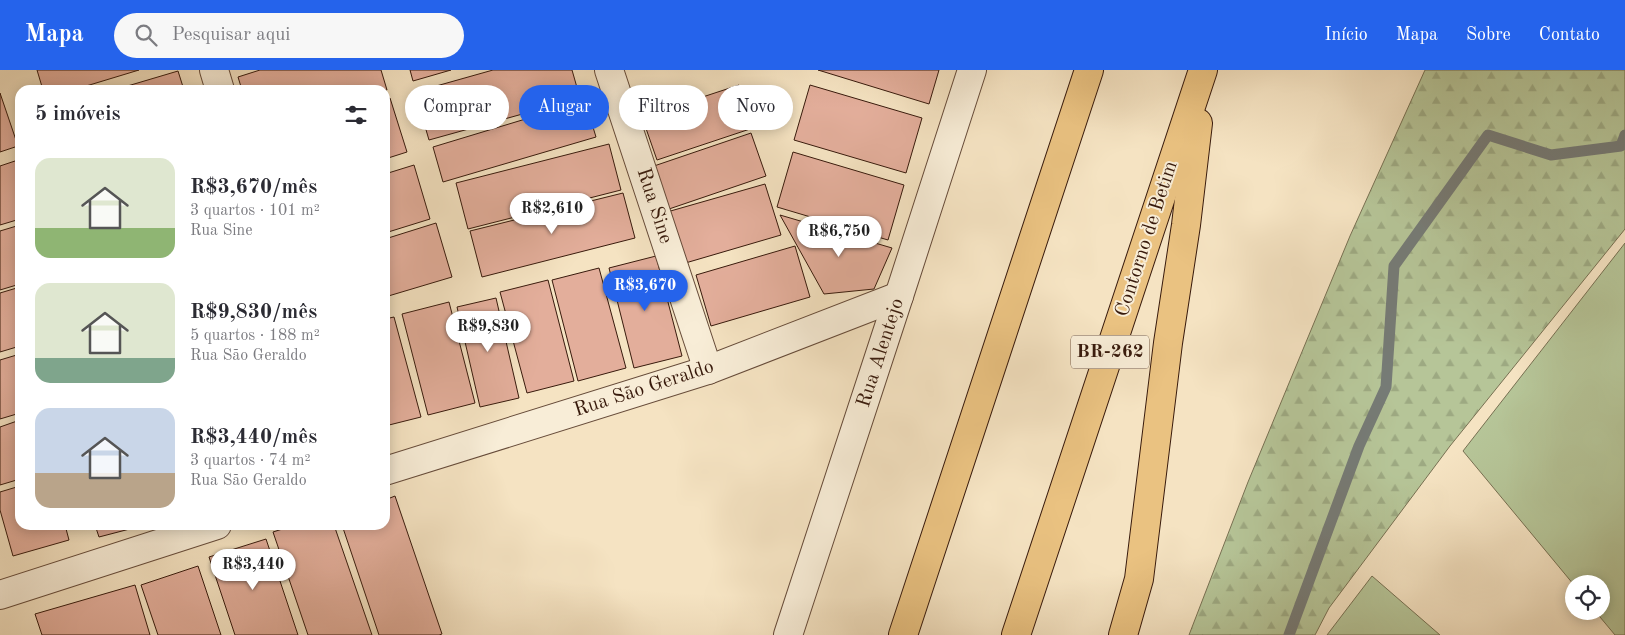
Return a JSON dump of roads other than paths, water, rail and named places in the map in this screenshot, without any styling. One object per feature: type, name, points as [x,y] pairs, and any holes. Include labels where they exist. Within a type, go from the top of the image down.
[{"type":"highway","points":[[904,635],[1089,70]]},
{"type":"highway","name":"Contorno de Betim","points":[[1016,635],[1203,70]]},
{"type":"highway","name":"BR-262","points":[[1123,635],[1139,579],[1168,343],[1186,225],[1203,70]]},
{"type":"street","points":[[214,70],[218,85]]},
{"type":"street","name":"Rua Sine","points":[[609,70],[708,370]]},
{"type":"street","name":"Rua Alentejo","points":[[788,635],[900,296],[972,70]]},
{"type":"street","name":"Rua São Geraldo","points":[[390,469],[708,370],[900,296]]},
{"type":"street","points":[[0,595],[202,530]]},
{"type":"waterway","points":[[1289,635],[1359,446],[1386,387],[1394,266],[1488,135],[1551,155],[1621,146],[1625,135]]}]
